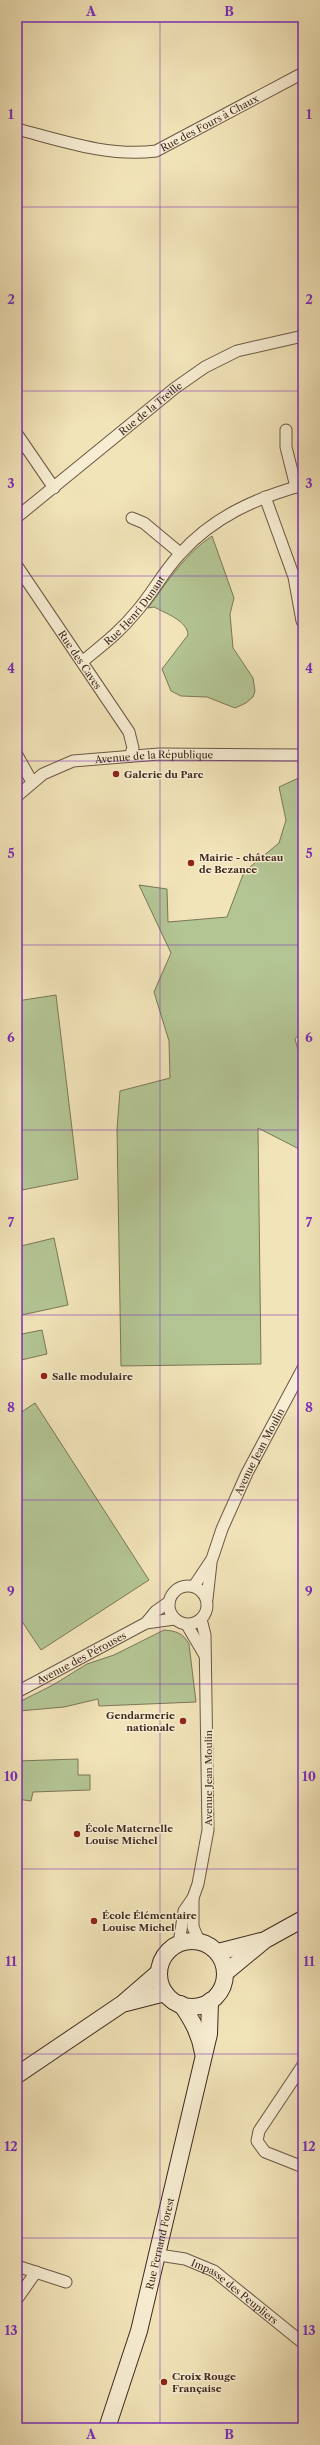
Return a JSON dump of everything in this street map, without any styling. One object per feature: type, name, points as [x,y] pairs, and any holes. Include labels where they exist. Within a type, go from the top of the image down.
[{"type":"main road","points":[[225,1973],[265,1940],[303,1918]]},
{"type":"main road","points":[[218,1952],[265,1940]]},
{"type":"main road","points":[[199,1941],[209,1945],[218,1952],[223,1962],[225,1973],[224,1984],[218,1994],[201,2006],[181,2004],[165,1993],[160,1983],[159,1972],[165,1955],[179,1943],[199,1941]]},
{"type":"main road","points":[[17,2075],[122,2004],[159,1972]]},
{"type":"main road","points":[[122,2004],[165,1993]]},
{"type":"main road","name":"Rue Fernand Forest","points":[[107,2428],[116,2406],[139,2331],[159,2255],[209,2034],[210,2001]]},
{"type":"main road","name":"Rue Fernand Forest","points":[[181,2004],[192,2020],[200,2037],[204,2056]]},
{"type":"street","name":"Rue des Fours à Chaux","points":[[17,129],[92,149],[138,153],[156,151],[303,73]]},
{"type":"street","name":"Rue de la Treille","points":[[17,517],[175,388],[205,368],[237,351],[303,336]]},
{"type":"street","name":"Rue Henri Dunant","points":[[82,662],[112,638],[137,612],[159,579],[180,553],[217,522],[236,510],[266,497],[300,486],[286,448],[286,430]]},
{"type":"street","points":[[17,434],[54,488]]},
{"type":"street","points":[[266,497],[294,577],[302,621]]},
{"type":"street","points":[[132,518],[144,522],[180,553]]},
{"type":"street","name":"Rue des Caves","points":[[17,566],[129,732],[133,748],[130,756]]},
{"type":"street","name":"Avenue de la République","points":[[17,796],[32,782],[51,769],[73,761],[159,754],[303,756]]},
{"type":"street","points":[[17,756],[32,782]]},
{"type":"street","name":"Avenue Jean Moulin","points":[[207,1599],[212,1559],[222,1529],[247,1473],[303,1368]]},
{"type":"street","name":"Avenue Jean Moulin","points":[[194,1586],[212,1559]]},
{"type":"street","points":[[194,1586],[202,1591],[207,1599],[206,1613],[202,1619],[187,1625],[174,1619],[171,1614],[169,1602],[175,1591],[180,1587],[194,1586]]},
{"type":"street","name":"Avenue des Pérouses","points":[[146,1623],[156,1611],[169,1602]]},
{"type":"street","name":"Avenue des Pérouses","points":[[17,1692],[146,1623],[174,1619]]},
{"type":"street","name":"Avenue Jean Moulin","points":[[199,1941],[194,1927],[193,1898],[204,1856],[209,1813],[205,1635],[202,1619]]},
{"type":"street","name":"Avenue Jean Moulin","points":[[187,1625],[205,1657]]},
{"type":"street","name":"Avenue Jean Moulin","points":[[179,1943],[184,1911],[193,1898]]},
{"type":"street","points":[[303,2065],[259,2131],[257,2141],[265,2152],[303,2167]]},
{"type":"street","name":"Impasse des Peupliers","points":[[159,2255],[185,2259],[214,2271],[303,2343]]},
{"type":"street","points":[[17,2266],[66,2282]]},
{"type":"street","points":[[17,2299],[36,2272]]},
{"type":"green space","points":[[212,536],[234,598],[230,614],[233,648],[253,678],[255,691],[253,697],[246,703],[235,708],[207,697],[181,696],[171,691],[162,669],[188,635],[187,630],[180,622],[170,615],[154,607],[148,608],[169,579],[193,551]]},
{"type":"green space","points":[[303,776],[303,1031],[295,1039],[303,1068],[303,1151],[258,1128],[261,1364],[121,1366],[117,1129],[120,1091],[170,1078],[169,1041],[154,992],[171,953],[139,885],[167,889],[168,922],[227,917],[244,872],[279,843],[286,820],[279,787]]},
{"type":"green space","points":[[56,995],[78,1179],[17,1191],[17,1001]]},
{"type":"green space","points":[[54,1238],[68,1305],[17,1316],[17,1247]]},
{"type":"green space","points":[[42,1330],[47,1354],[17,1361],[17,1335]]},
{"type":"green space","points":[[35,1403],[149,1580],[41,1650],[17,1614],[17,1415]]},
{"type":"green space","points":[[164,1630],[179,1633],[189,1644],[196,1702],[99,1706],[98,1699],[64,1707],[19,1711],[17,1703],[53,1685],[87,1664],[114,1655]]},
{"type":"green space","points":[[78,1759],[78,1775],[90,1775],[90,1790],[33,1792],[31,1801],[17,1799],[17,1761]]},
{"type":"place","name":"Galerie du Parc","points":[[116,774]]},
{"type":"place","name":"Mairie - château de Bezance","points":[[191,863]]},
{"type":"place","name":"Salle modulaire","points":[[44,1376]]},
{"type":"place","name":"Gendarmerie nationale","points":[[183,1721]]},
{"type":"place","name":"École Maternelle Louise Michel","points":[[77,1834]]},
{"type":"place","name":"École Élémentaire Louise Michel","points":[[94,1921]]},
{"type":"place","name":"Croix Rouge Française","points":[[164,2382]]}]
